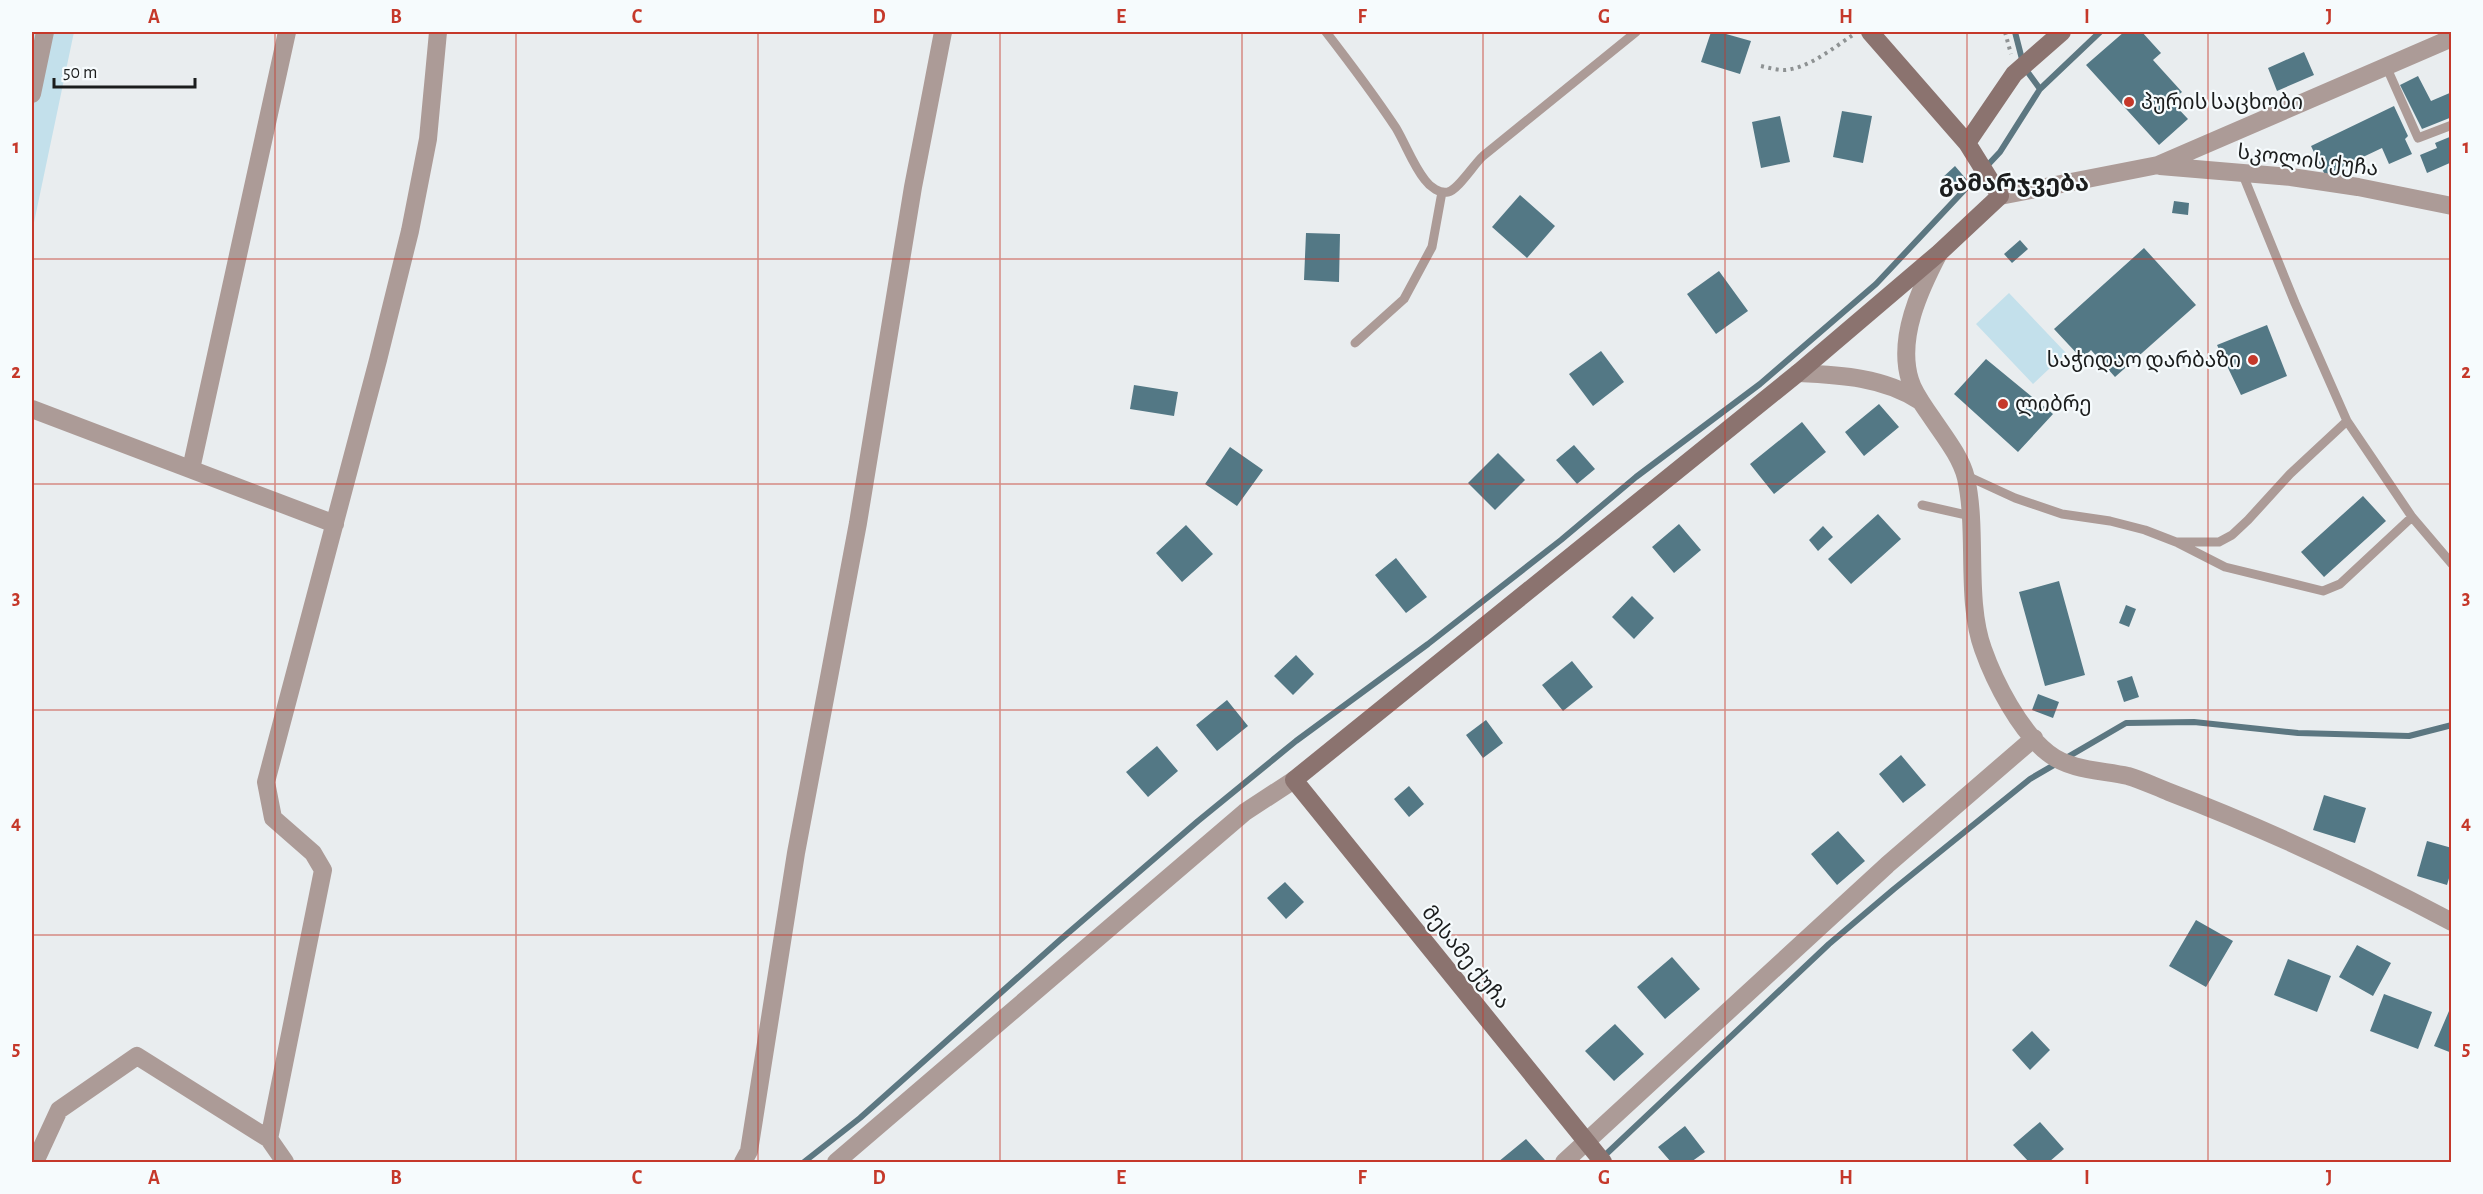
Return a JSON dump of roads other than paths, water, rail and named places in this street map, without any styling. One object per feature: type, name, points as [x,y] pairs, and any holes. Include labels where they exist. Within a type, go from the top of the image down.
[{"type":"street","points":[[32,94],[45,32]]},
{"type":"street","points":[[191,469],[287,32]]},
{"type":"street","points":[[269,1140],[323,870],[313,853],[273,818],[266,782],[410,231],[428,139],[438,32]]},
{"type":"street","points":[[743,1162],[749,1151],[796,853],[858,523],[913,187],[944,32]]},
{"type":"street","points":[[1870,32],[1967,143],[2000,196]]},
{"type":"street","points":[[1967,143],[2014,74],[2062,32]]},
{"type":"street","points":[[836,1162],[1245,813],[1294,780],[1798,373],[1939,253],[2000,196],[2158,165],[2451,38]]},
{"type":"street","name":"სკოლის ქუჩა","points":[[2158,165],[2243,175],[2291,177],[2347,185],[2451,206]]},
{"type":"street","points":[[1939,253],[1923,284],[1909,321],[1910,379],[1920,400],[1952,448],[1965,475],[1971,516],[1975,602],[1983,648],[2008,702],[2034,738],[2051,755],[2068,763],[2093,772],[2129,777],[2208,807],[2376,882],[2451,922]]},
{"type":"street","points":[[1798,373],[1827,374],[1882,382],[1920,400]]},
{"type":"street","points":[[32,409],[335,524]]},
{"type":"street","points":[[1564,1162],[1887,865],[2034,738]]},
{"type":"street","name":"მესამე ქუჩა","points":[[1294,780],[1603,1162]]},
{"type":"street","points":[[34,1162],[59,1110],[137,1056],[269,1140],[285,1162]]},
{"type":"lane","points":[[1326,32],[1396,129],[1423,178],[1442,192],[1450,192],[1457,187],[1483,156],[1636,32]]},
{"type":"lane","points":[[2386,66],[2418,138],[2451,124]]},
{"type":"lane","points":[[2243,175],[2347,422],[2412,517],[2451,564]]},
{"type":"lane","points":[[1355,343],[1404,299],[1432,247],[1442,192]]},
{"type":"lane","points":[[2176,542],[2219,542],[2232,535],[2290,474],[2347,422]]},
{"type":"lane","points":[[1965,475],[2014,498],[2062,514],[2110,521],[2145,530],[2176,542],[2225,567],[2323,591],[2340,584],[2412,517]]},
{"type":"lane","points":[[1922,505],[1971,516]]},
{"type":"waterway","points":[[2015,32],[2024,67],[2040,89]]},
{"type":"waterway","points":[[804,1162],[860,1118],[1198,821],[1296,741],[1428,644],[1561,540],[1636,477],[1760,384],[1876,284],[2000,152],[2040,89],[2100,32]]},
{"type":"waterway","points":[[1602,1158],[1829,944],[1894,889],[2030,779],[2126,723],[2194,722],[2298,733],[2409,736],[2452,725]]},
{"type":"place","name":"პურის საცხობი","points":[[2129,102]]},
{"type":"place","name":"საჭიდაო დარბაზი","points":[[2253,360]]},
{"type":"place","name":"ლიბრე","points":[[2003,404]]},
{"type":"district","name":"გამარჯვება","points":[[2014,183]]}]
